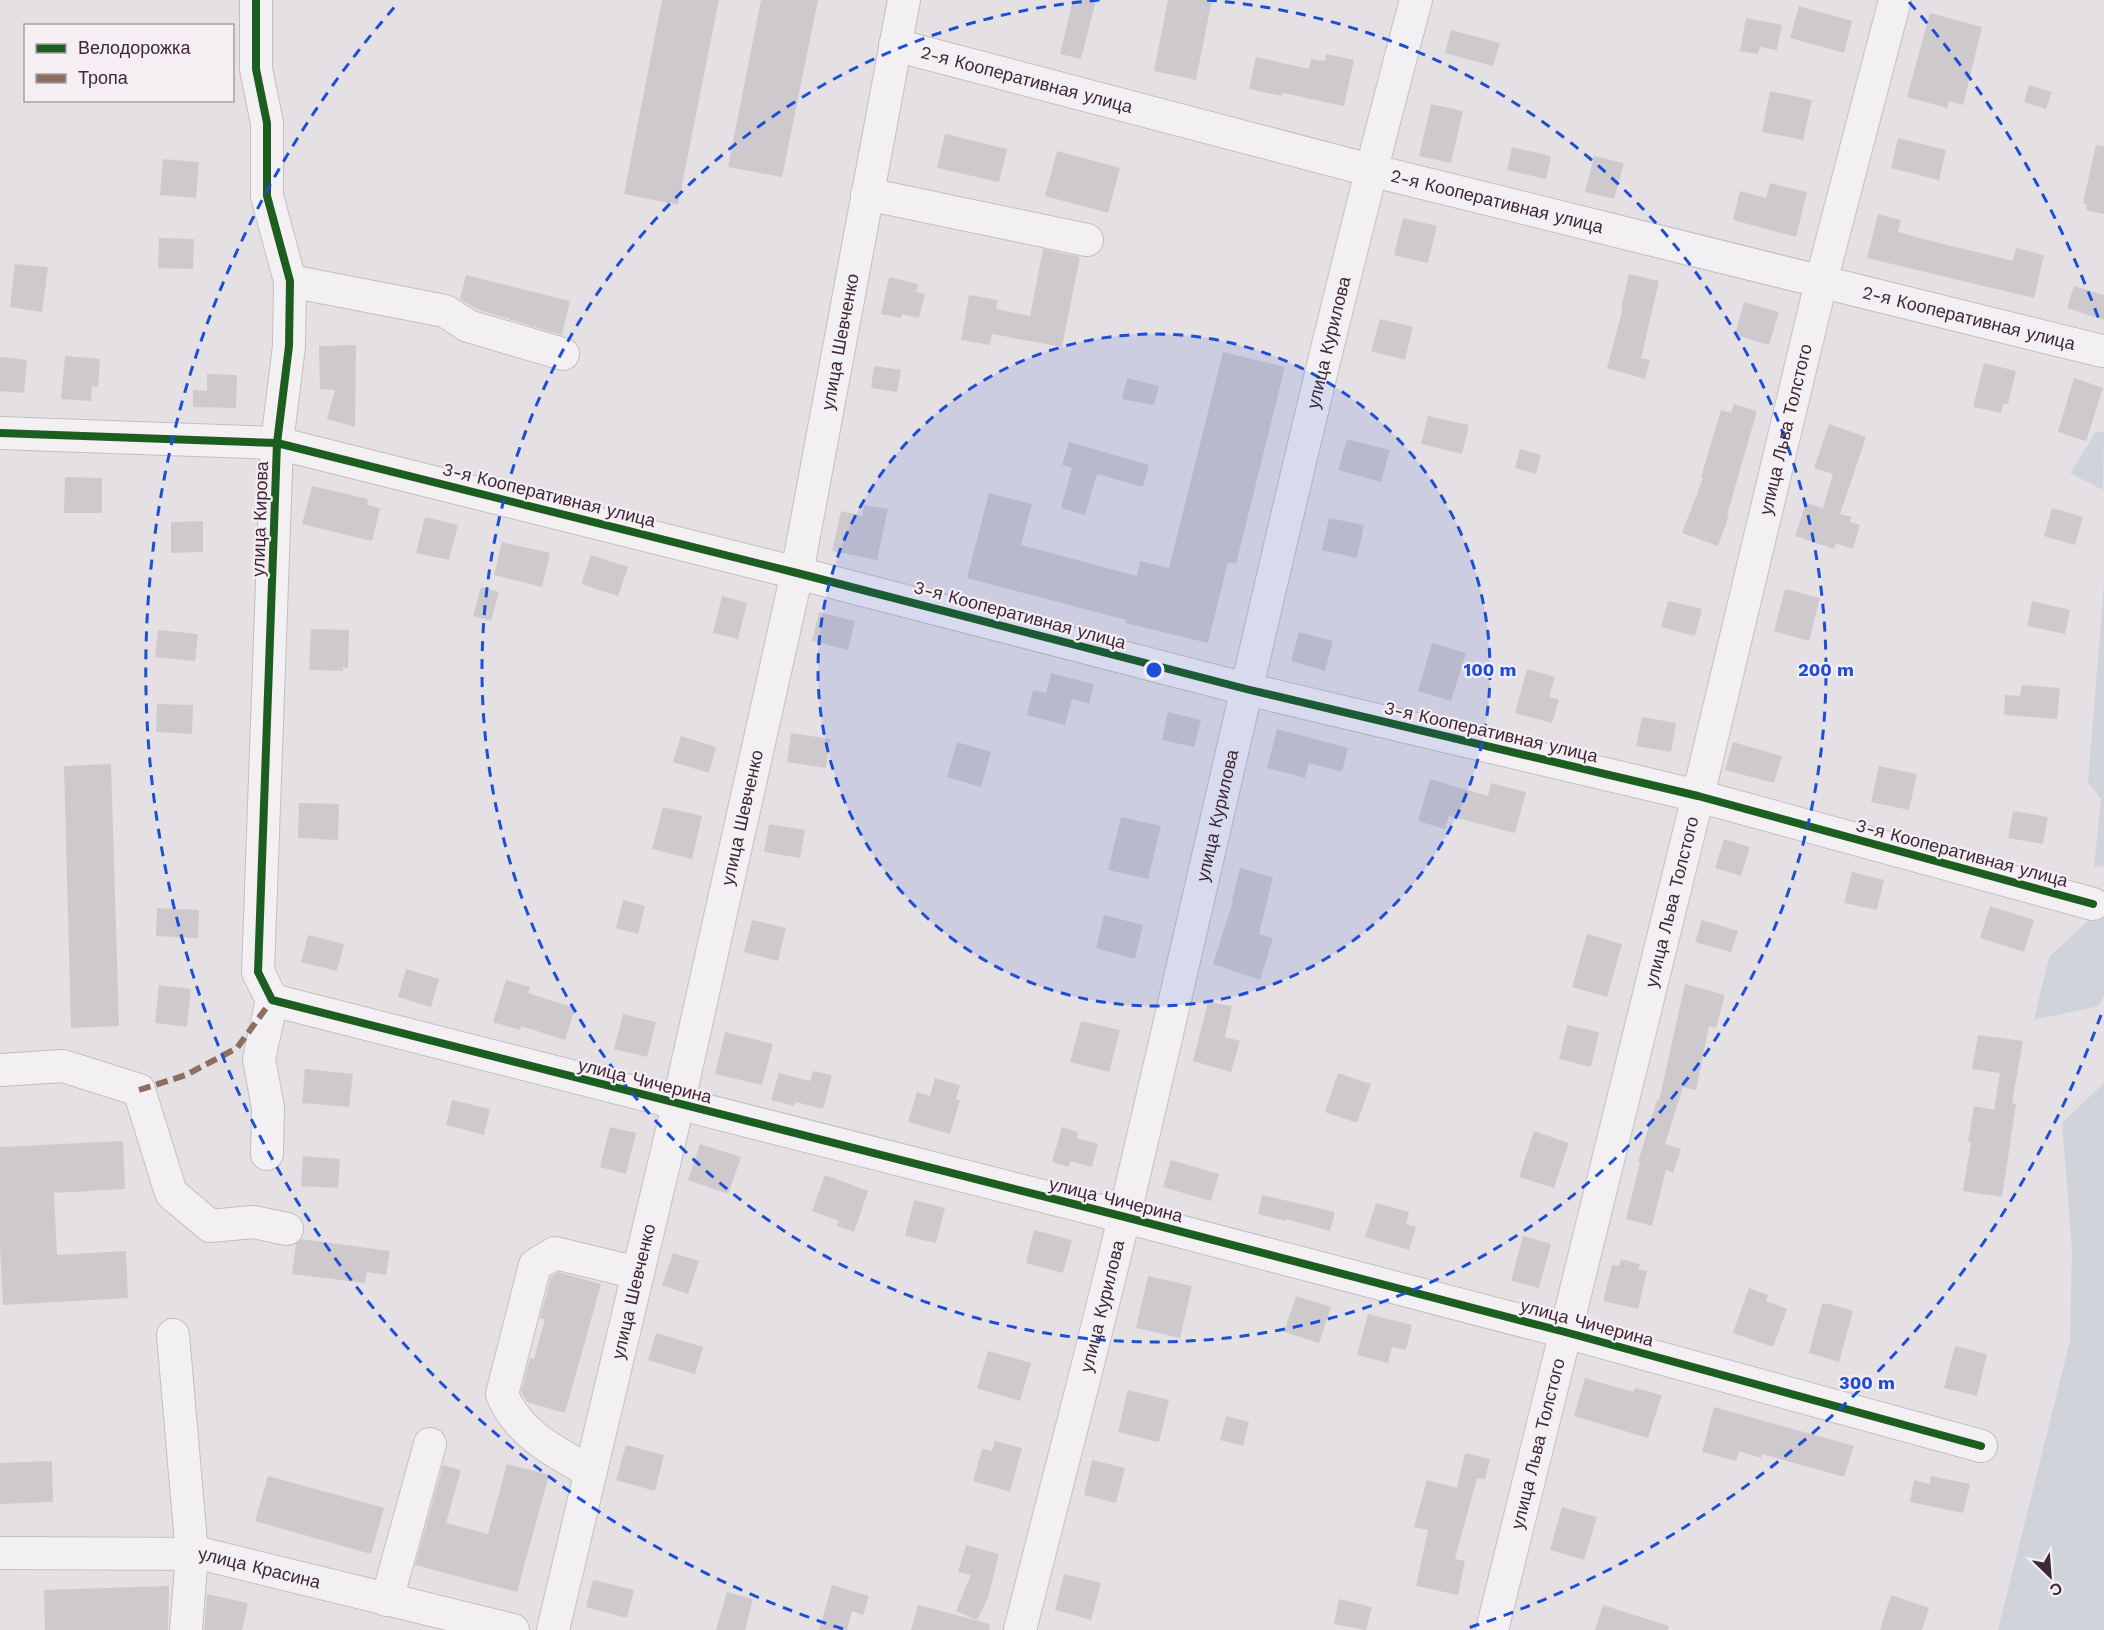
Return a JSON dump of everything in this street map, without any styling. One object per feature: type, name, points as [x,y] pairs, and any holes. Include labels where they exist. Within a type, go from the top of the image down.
[{"type":"street","name":"улица Кирова","points":[[256,0],[256,69],[267,123],[267,196],[290,281],[289,346],[277,443],[258,972],[272,1000]]},
{"type":"street","name":"улица Шевченко","points":[[554,1630],[678,1105],[797,573],[904,0]]},
{"type":"street","name":"улица Курилова","points":[[1020,1630],[1125,1217],[1246,689],[1370,170],[1416,0]]},
{"type":"street","name":"улица Льва Толстого","points":[[1492,1630],[1698,796],[1821,282],[1894,0]]},
{"type":"street","name":"2-я Кооперативная улица","points":[[895,45],[1370,170],[2102,351]]},
{"type":"street","points":[[867,194],[1087,240]]},
{"type":"street","points":[[290,281],[445,311],[468,326],[562,354]]},
{"type":"street","name":"3-я Кооперативная улица","points":[[0,433],[277,443],[797,573],[1246,689],[1698,796],[2093,904]]},
{"type":"street","points":[[267,1154],[268,1108],[259,1059],[272,1000]]},
{"type":"street","name":"улица Чичерина","points":[[272,1000],[1125,1217],[1565,1332],[1981,1446]]},
{"type":"street","points":[[0,1070],[63,1066],[139,1090],[171,1192],[210,1226],[253,1222],[287,1229]]},
{"type":"street","points":[[591,1472],[544,1446],[508,1410],[502,1394],[535,1265],[555,1253],[638,1273]]},
{"type":"street","points":[[173,1335],[192,1554],[186,1630]]},
{"type":"street","points":[[387,1600],[430,1444]]},
{"type":"street","name":"улица Красина","points":[[0,1552],[203,1554],[513,1630]]},
{"type":"shaded area","points":[[2096,432],[2104,432],[2103,490],[2070,473]]},
{"type":"shaded area","points":[[2104,584],[2104,866],[2094,867],[2101,799],[2088,782]]},
{"type":"shaded area","points":[[2101,909],[2104,911],[2104,996],[2099,1006],[2034,1020],[2049,957]]},
{"type":"shaded area","points":[[2104,1083],[2104,1630],[1998,1630],[2070,1341],[2072,1249],[2062,1123]]},
{"type":"building","points":[[662,0],[719,0],[678,205],[624,194]]},
{"type":"building","points":[[761,0],[818,0],[782,177],[728,167]]},
{"type":"building","points":[[1073,0],[1096,0],[1081,59],[1060,54]]},
{"type":"building","points":[[1168,0],[1212,0],[1196,80],[1154,71]]},
{"type":"building","points":[[1799,6],[1852,21],[1844,53],[1790,38]]},
{"type":"building","points":[[1930,13],[1982,27],[1963,105],[1949,101],[1947,108],[1907,97]]},
{"type":"building","points":[[1746,18],[1782,25],[1777,50],[1760,47],[1758,54],[1740,51]]},
{"type":"building","points":[[1451,30],[1500,43],[1493,66],[1445,53]]},
{"type":"building","points":[[1326,54],[1354,60],[1344,106],[1283,93],[1282,96],[1249,89],[1256,57],[1309,69],[1311,59],[1325,61]]},
{"type":"building","points":[[2029,85],[2052,92],[2046,109],[2024,102]]},
{"type":"building","points":[[1770,91],[1812,100],[1803,140],[1762,132]]},
{"type":"building","points":[[1431,104],[1463,111],[1451,163],[1419,156]]},
{"type":"building","points":[[945,134],[1007,149],[999,182],[937,168]]},
{"type":"building","points":[[1898,138],[1946,150],[1939,180],[1891,168]]},
{"type":"building","points":[[2096,145],[2104,146],[2104,214],[2086,210],[2087,204],[2083,203]]},
{"type":"building","points":[[1512,147],[1551,156],[1546,179],[1507,170]]},
{"type":"building","points":[[1057,151],[1120,168],[1108,213],[1045,196]]},
{"type":"building","points":[[1594,156],[1624,163],[1614,199],[1585,192]]},
{"type":"building","points":[[163,159],[199,162],[196,198],[160,195]]},
{"type":"building","points":[[1770,183],[1807,192],[1796,237],[1733,220],[1740,191],[1766,198]]},
{"type":"building","points":[[1878,214],[1901,220],[1898,232],[1927,240],[2013,261],[2016,248],[2044,255],[2034,298],[1867,258]]},
{"type":"building","points":[[1403,218],[1437,226],[1428,263],[1394,255]]},
{"type":"building","points":[[159,238],[194,239],[193,269],[158,268]]},
{"type":"building","points":[[1043,249],[1080,257],[1062,347],[992,334],[990,345],[961,340],[969,295],[998,300],[996,309],[1030,316]]},
{"type":"building","points":[[15,264],[48,267],[42,312],[10,307]]},
{"type":"building","points":[[1629,274],[1659,281],[1641,358],[1650,360],[1645,379],[1607,368],[1623,308],[1621,308]]},
{"type":"building","points":[[466,275],[570,301],[562,335],[476,309],[460,299]]},
{"type":"building","points":[[889,277],[918,284],[916,292],[925,294],[919,318],[902,314],[901,318],[881,314]]},
{"type":"building","points":[[2074,286],[2104,295],[2104,320],[2067,308]]},
{"type":"building","points":[[1744,302],[1779,312],[1769,345],[1735,335]]},
{"type":"building","points":[[1380,319],[1413,327],[1405,360],[1371,351]]},
{"type":"building","points":[[356,345],[355,427],[327,419],[335,390],[320,389],[319,346]]},
{"type":"building","points":[[1223,352],[1285,367],[1236,564],[1228,562],[1208,643],[1125,623],[1126,620],[967,578],[989,493],[1032,504],[1021,545],[1137,576],[1140,561],[1169,568]]},
{"type":"building","points":[[65,356],[100,359],[98,387],[92,386],[91,401],[61,399]]},
{"type":"building","points":[[0,357],[27,360],[24,393],[0,391]]},
{"type":"building","points":[[1984,363],[2016,371],[2008,404],[2004,403],[2001,413],[1973,407]]},
{"type":"building","points":[[874,366],[901,370],[897,392],[871,388]]},
{"type":"building","points":[[207,374],[237,375],[236,408],[193,407],[193,390],[207,391]]},
{"type":"building","points":[[1127,378],[1159,386],[1154,405],[1122,399]]},
{"type":"building","points":[[2074,378],[2103,388],[2086,441],[2058,432]]},
{"type":"building","points":[[1734,404],[1757,411],[1727,515],[1729,516],[1718,546],[1682,533],[1703,478],[1701,477],[1721,410],[1731,413]]},
{"type":"building","points":[[1428,416],[1469,425],[1462,454],[1421,444]]},
{"type":"building","points":[[1829,424],[1866,437],[1840,514],[1852,517],[1850,522],[1860,525],[1853,549],[1836,543],[1834,549],[1795,536],[1806,503],[1823,508],[1833,474],[1814,468]]},
{"type":"building","points":[[1347,439],[1390,450],[1381,482],[1338,470]]},
{"type":"building","points":[[1069,442],[1149,465],[1143,487],[1097,474],[1085,515],[1061,508],[1072,468],[1062,465]]},
{"type":"building","points":[[1520,449],[1541,455],[1536,474],[1515,468]]},
{"type":"building","points":[[65,477],[102,478],[102,513],[64,513]]},
{"type":"building","points":[[312,486],[368,499],[367,505],[380,508],[372,541],[302,524]]},
{"type":"building","points":[[864,505],[888,509],[877,560],[832,551],[841,511],[862,516]]},
{"type":"building","points":[[2052,508],[2083,517],[2075,545],[2044,536]]},
{"type":"building","points":[[425,517],[458,525],[449,560],[416,553]]},
{"type":"building","points":[[1329,518],[1364,525],[1357,558],[1322,550]]},
{"type":"building","points":[[203,521],[203,552],[171,553],[171,522]]},
{"type":"building","points":[[502,542],[550,553],[542,587],[494,575]]},
{"type":"building","points":[[591,555],[628,567],[618,596],[581,584]]},
{"type":"building","points":[[481,587],[499,592],[491,621],[473,616]]},
{"type":"building","points":[[1785,589],[1820,598],[1809,641],[1774,631]]},
{"type":"building","points":[[722,596],[747,603],[738,639],[713,633]]},
{"type":"building","points":[[1668,601],[1702,609],[1695,636],[1661,627]]},
{"type":"building","points":[[2032,601],[2070,610],[2065,634],[2027,626]]},
{"type":"building","points":[[819,612],[855,621],[848,650],[812,641]]},
{"type":"building","points":[[311,629],[349,630],[348,668],[343,667],[343,671],[309,670]]},
{"type":"building","points":[[158,630],[198,634],[195,661],[155,657]]},
{"type":"building","points":[[1299,632],[1333,641],[1325,671],[1291,661]]},
{"type":"building","points":[[1432,643],[1466,653],[1451,701],[1418,691]]},
{"type":"building","points":[[1527,669],[1555,677],[1549,697],[1559,700],[1552,723],[1515,713]]},
{"type":"building","points":[[1051,673],[1094,684],[1089,704],[1072,699],[1065,725],[1027,715],[1033,690],[1046,693]]},
{"type":"building","points":[[2022,685],[2060,688],[2057,719],[2004,715],[2005,695],[2020,696]]},
{"type":"building","points":[[157,704],[193,705],[192,734],[156,732]]},
{"type":"building","points":[[1168,712],[1201,720],[1194,747],[1162,740]]},
{"type":"building","points":[[1642,717],[1676,723],[1671,752],[1636,746]]},
{"type":"building","points":[[1277,729],[1348,748],[1342,772],[1309,763],[1305,778],[1267,768]]},
{"type":"building","points":[[791,733],[830,739],[826,768],[787,762]]},
{"type":"building","points":[[681,736],[716,747],[709,773],[673,762]]},
{"type":"building","points":[[957,742],[991,752],[981,787],[947,777]]},
{"type":"building","points":[[1733,742],[1782,756],[1774,783],[1725,770]]},
{"type":"building","points":[[111,764],[119,1026],[71,1028],[64,766]]},
{"type":"building","points":[[1879,766],[1917,774],[1909,810],[1871,802]]},
{"type":"building","points":[[1430,779],[1488,796],[1491,783],[1526,792],[1515,833],[1449,816],[1445,829],[1418,821]]},
{"type":"building","points":[[299,803],[339,804],[338,840],[298,838]]},
{"type":"building","points":[[663,807],[702,816],[692,859],[652,849]]},
{"type":"building","points":[[2013,811],[2048,817],[2043,844],[2008,838]]},
{"type":"building","points":[[1121,817],[1161,826],[1148,879],[1108,870]]},
{"type":"building","points":[[769,824],[805,830],[800,858],[764,852]]},
{"type":"building","points":[[1724,839],[1750,847],[1741,876],[1715,868]]},
{"type":"building","points":[[1240,868],[1273,877],[1259,934],[1273,938],[1260,980],[1213,964],[1233,901]]},
{"type":"building","points":[[1852,872],[1884,880],[1877,910],[1844,903]]},
{"type":"building","points":[[623,900],[645,906],[638,934],[616,928]]},
{"type":"building","points":[[1990,906],[2034,920],[2024,952],[1980,938]]},
{"type":"building","points":[[157,908],[199,910],[198,938],[156,936]]},
{"type":"building","points":[[1104,915],[1143,925],[1135,959],[1096,948]]},
{"type":"building","points":[[752,920],[786,928],[778,961],[744,952]]},
{"type":"building","points":[[1702,920],[1738,931],[1731,952],[1695,942]]},
{"type":"building","points":[[1587,934],[1622,944],[1607,997],[1572,987]]},
{"type":"building","points":[[308,935],[344,944],[337,971],[301,962]]},
{"type":"building","points":[[406,969],[439,979],[431,1007],[398,997]]},
{"type":"building","points":[[506,980],[530,987],[528,993],[575,1008],[565,1040],[521,1026],[520,1030],[493,1022]]},
{"type":"building","points":[[1685,984],[1725,995],[1716,1028],[1709,1026],[1696,1090],[1683,1087],[1665,1144],[1681,1149],[1673,1173],[1666,1170],[1652,1226],[1626,1219],[1640,1163],[1638,1162],[1657,1100],[1659,1101]]},
{"type":"building","points":[[159,985],[191,989],[187,1027],[155,1023]]},
{"type":"building","points":[[1208,1002],[1232,1006],[1225,1037],[1240,1041],[1231,1072],[1193,1061]]},
{"type":"building","points":[[623,1014],[656,1022],[647,1057],[614,1049]]},
{"type":"building","points":[[1081,1021],[1120,1030],[1109,1072],[1070,1062]]},
{"type":"building","points":[[1567,1025],[1599,1032],[1591,1067],[1559,1059]]},
{"type":"building","points":[[725,1032],[773,1044],[762,1085],[715,1074]]},
{"type":"building","points":[[1978,1035],[2023,1041],[2012,1103],[2016,1104],[2002,1197],[1963,1191],[1974,1106],[1994,1110],[2000,1073],[1972,1069]]},
{"type":"building","points":[[305,1069],[353,1074],[349,1107],[302,1103]]},
{"type":"building","points":[[813,1071],[832,1075],[823,1109],[796,1102],[794,1106],[771,1100],[779,1073],[810,1081]]},
{"type":"building","points":[[1338,1073],[1371,1084],[1357,1123],[1325,1112]]},
{"type":"building","points":[[935,1078],[960,1085],[956,1099],[960,1100],[950,1134],[908,1122],[917,1092],[930,1096]]},
{"type":"building","points":[[452,1100],[490,1109],[484,1135],[446,1125]]},
{"type":"building","points":[[610,1127],[636,1133],[626,1174],[600,1167]]},
{"type":"building","points":[[1062,1127],[1078,1132],[1077,1138],[1098,1144],[1092,1167],[1070,1161],[1069,1167],[1052,1162]]},
{"type":"building","points":[[1534,1131],[1569,1143],[1554,1188],[1519,1177]]},
{"type":"building","points":[[123,1141],[125,1189],[54,1193],[57,1255],[126,1251],[128,1298],[3,1305],[0,1246],[0,1147]]},
{"type":"building","points":[[700,1144],[741,1157],[728,1194],[688,1180]]},
{"type":"building","points":[[303,1156],[340,1159],[338,1188],[301,1186]]},
{"type":"building","points":[[1171,1160],[1219,1174],[1211,1201],[1163,1187]]},
{"type":"building","points":[[825,1175],[868,1191],[854,1232],[837,1226],[839,1221],[812,1211]]},
{"type":"building","points":[[1262,1195],[1335,1212],[1330,1231],[1258,1214]]},
{"type":"building","points":[[914,1200],[945,1208],[936,1243],[905,1236]]},
{"type":"building","points":[[1376,1203],[1409,1212],[1406,1224],[1416,1227],[1409,1250],[1365,1237]]},
{"type":"building","points":[[1034,1230],[1072,1240],[1063,1273],[1026,1263]]},
{"type":"building","points":[[1523,1236],[1551,1244],[1539,1288],[1511,1281]]},
{"type":"building","points":[[301,1239],[390,1251],[386,1275],[367,1272],[365,1283],[292,1274],[296,1244]]},
{"type":"building","points":[[673,1253],[699,1261],[688,1294],[662,1285]]},
{"type":"building","points":[[1621,1259],[1640,1264],[1638,1269],[1647,1271],[1638,1309],[1603,1301],[1612,1265],[1619,1266]]},
{"type":"building","points":[[558,1272],[601,1284],[565,1413],[527,1402],[521,1392],[530,1358],[534,1359],[545,1319],[540,1318],[551,1277]]},
{"type":"building","points":[[1148,1276],[1192,1286],[1180,1338],[1136,1328]]},
{"type":"building","points":[[1749,1288],[1768,1295],[1766,1301],[1787,1309],[1773,1347],[1733,1333]]},
{"type":"building","points":[[1296,1296],[1331,1307],[1319,1343],[1284,1332]]},
{"type":"building","points":[[1822,1304],[1853,1311],[1839,1362],[1809,1353]]},
{"type":"building","points":[[1368,1314],[1412,1325],[1406,1350],[1392,1347],[1388,1363],[1357,1355]]},
{"type":"building","points":[[656,1333],[703,1347],[695,1374],[648,1360]]},
{"type":"building","points":[[1955,1346],[1987,1354],[1977,1396],[1944,1388]]},
{"type":"building","points":[[988,1351],[1031,1363],[1020,1401],[977,1388]]},
{"type":"building","points":[[1585,1378],[1633,1392],[1635,1388],[1662,1395],[1648,1438],[1574,1416]]},
{"type":"building","points":[[1128,1390],[1169,1400],[1159,1442],[1118,1432]]},
{"type":"building","points":[[1714,1407],[1854,1446],[1844,1477],[1762,1454],[1761,1458],[1739,1451],[1736,1461],[1702,1452]]},
{"type":"building","points":[[1226,1416],[1249,1422],[1243,1446],[1220,1440]]},
{"type":"building","points":[[995,1441],[1022,1448],[1010,1492],[973,1481],[982,1449],[992,1451]]},
{"type":"building","points":[[626,1445],[664,1455],[655,1491],[616,1480]]},
{"type":"building","points":[[1465,1453],[1490,1459],[1485,1479],[1477,1478],[1455,1559],[1465,1561],[1458,1595],[1416,1586],[1428,1530],[1414,1527],[1427,1480],[1457,1488]]},
{"type":"building","points":[[1092,1460],[1125,1468],[1116,1503],[1084,1495]]},
{"type":"building","points":[[52,1461],[53,1502],[0,1504],[0,1463]]},
{"type":"building","points":[[507,1464],[549,1475],[517,1592],[415,1565],[443,1465],[461,1470],[446,1523],[488,1534]]},
{"type":"building","points":[[268,1476],[384,1508],[371,1554],[255,1521]]},
{"type":"building","points":[[1931,1476],[1970,1484],[1963,1513],[1910,1502],[1914,1480],[1930,1484]]},
{"type":"building","points":[[1562,1507],[1597,1517],[1584,1560],[1550,1550]]},
{"type":"building","points":[[966,1545],[999,1554],[988,1598],[977,1620],[956,1611],[971,1575],[958,1572]]},
{"type":"building","points":[[1064,1574],[1101,1583],[1091,1620],[1055,1610]]},
{"type":"building","points":[[593,1580],[634,1590],[627,1618],[586,1607]]},
{"type":"building","points":[[832,1585],[869,1596],[863,1615],[852,1611],[847,1630],[819,1630]]},
{"type":"building","points":[[169,1586],[168,1630],[45,1630],[44,1590]]},
{"type":"building","points":[[727,1592],[753,1599],[745,1630],[716,1630]]},
{"type":"building","points":[[207,1594],[248,1603],[242,1630],[204,1630]]},
{"type":"building","points":[[1891,1595],[1929,1608],[1922,1630],[1880,1630]]},
{"type":"building","points":[[1339,1599],[1372,1607],[1366,1630],[1334,1624]]},
{"type":"building","points":[[918,1605],[990,1624],[989,1630],[911,1630]]},
{"type":"building","points":[[1603,1605],[1669,1626],[1668,1630],[1595,1630]]},
{"type":"marked path","points":[[139,1090],[186,1075],[237,1048],[272,1000]]},
{"type":"cycle path","points":[[256,0],[256,69],[267,123],[267,196],[290,281],[289,346],[277,443],[258,972],[272,1000],[1125,1217],[1565,1332],[1981,1446]]},
{"type":"cycle path","points":[[0,433],[277,443],[797,573],[1246,689],[1698,796],[2093,904]]}]
